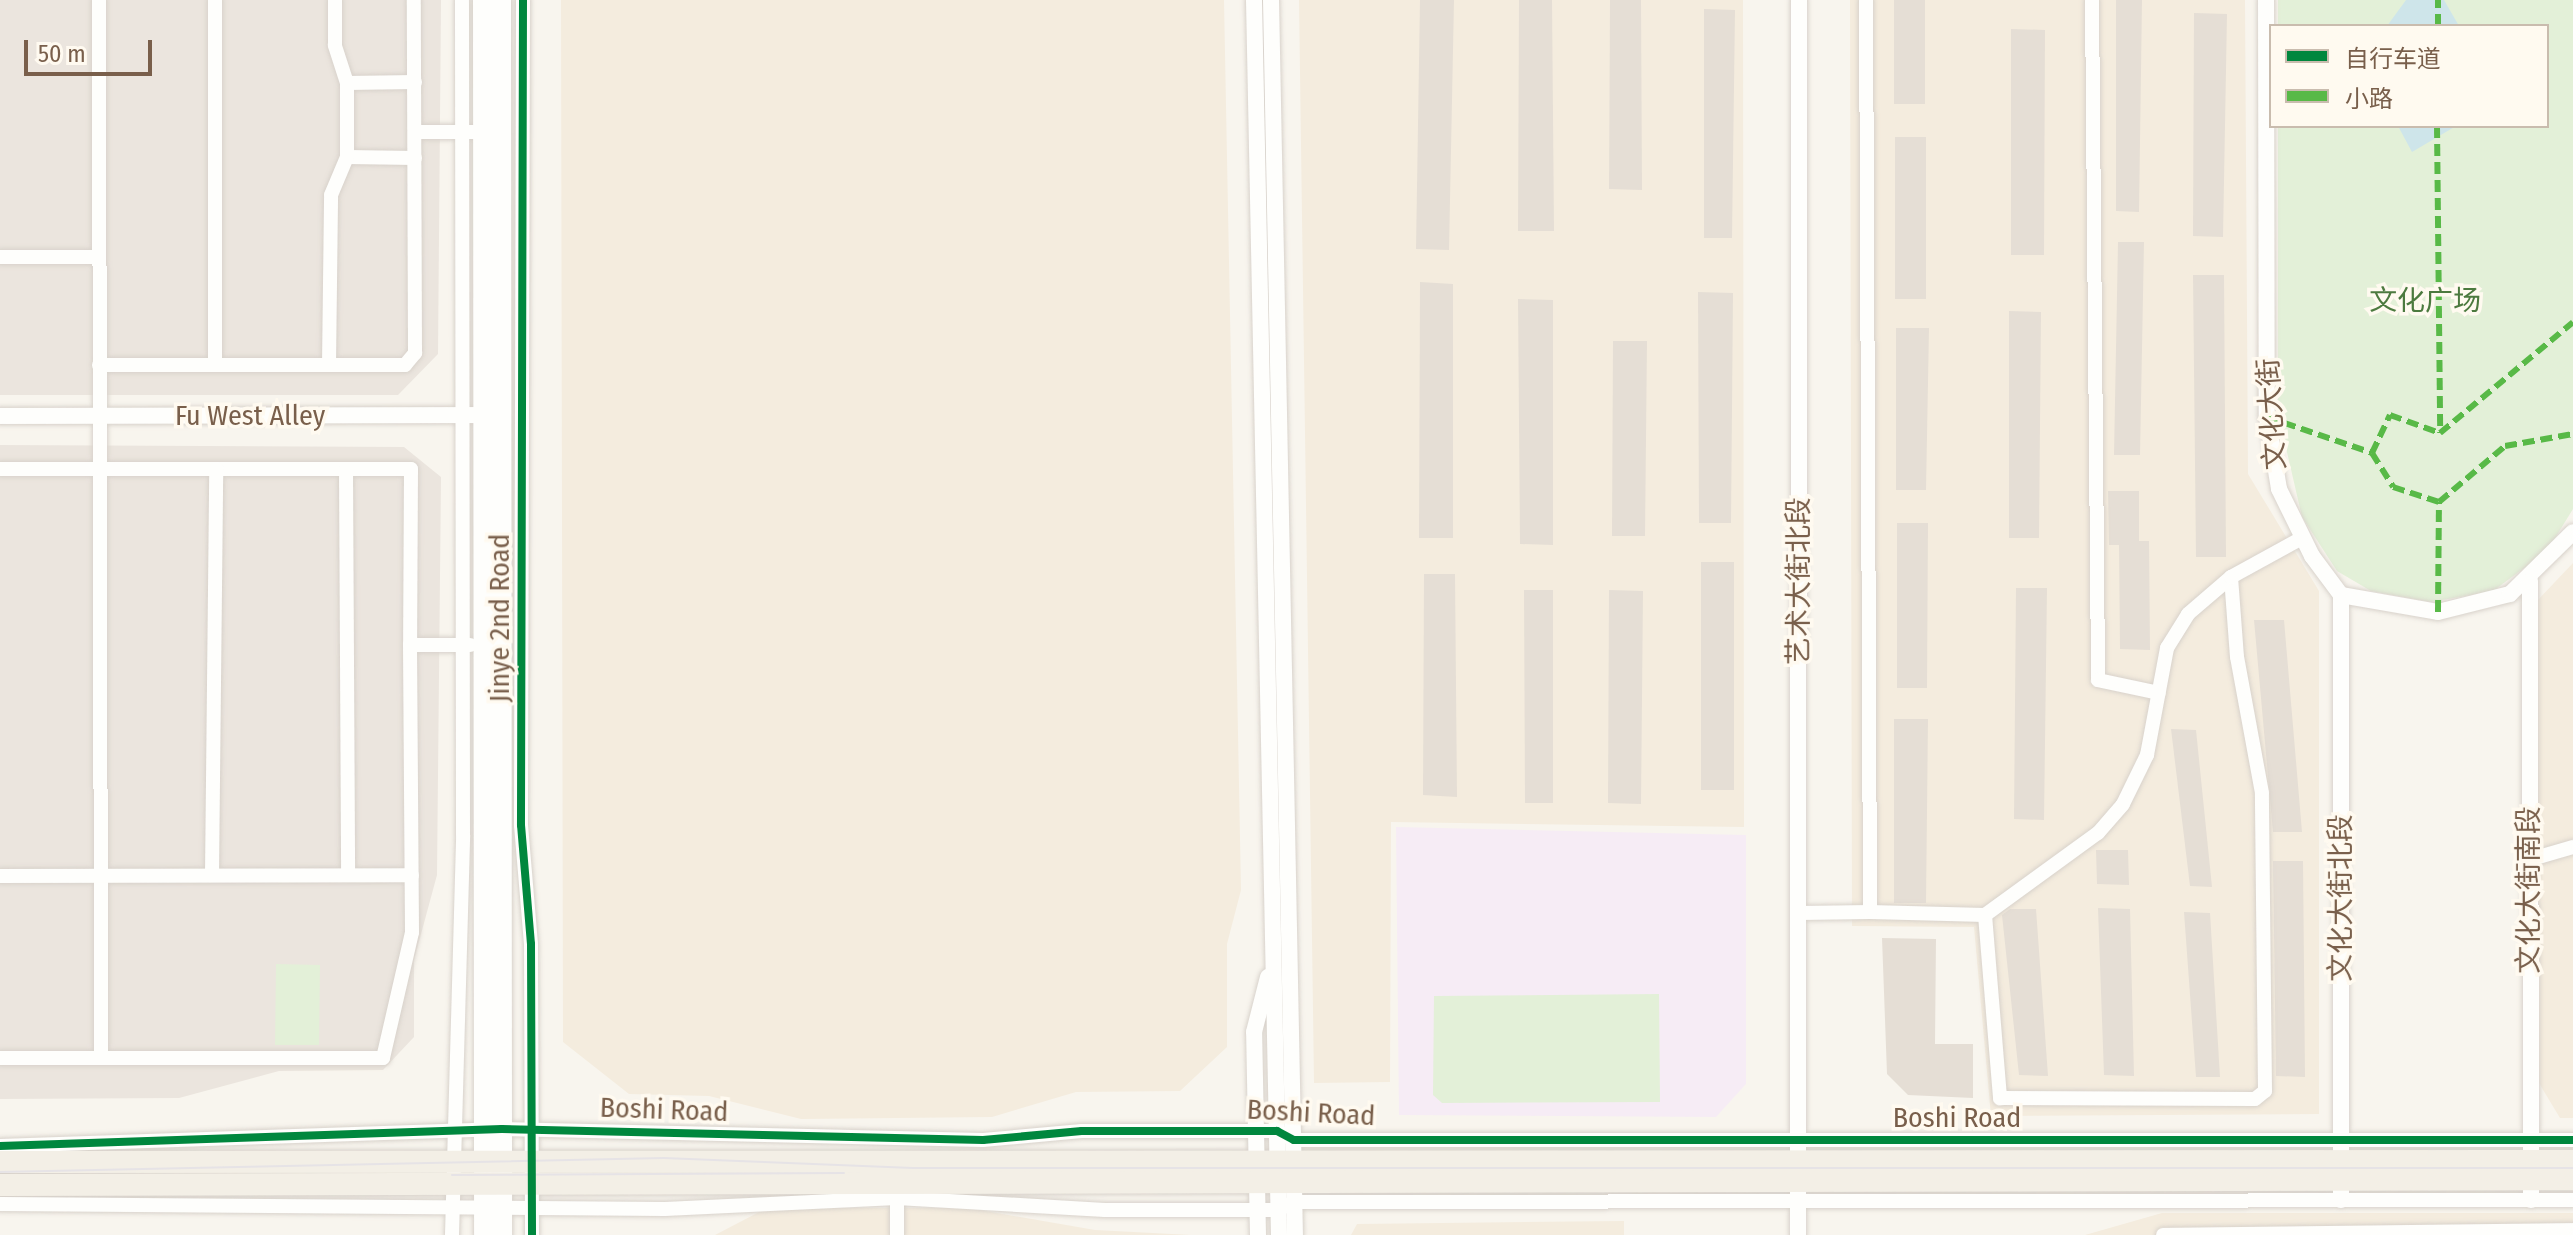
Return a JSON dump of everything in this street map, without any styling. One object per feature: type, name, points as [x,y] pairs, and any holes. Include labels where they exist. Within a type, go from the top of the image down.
[{"type":"main road","name":"Jinye 2nd Road","points":[[483,0],[492,132]]},
{"type":"main road","name":"Jinye 2nd Road","points":[[484,1235],[493,1209],[493,1130],[482,645],[482,415],[492,132],[501,0]]},
{"type":"main road","name":"Boshi Road","points":[[0,1162],[453,1170],[2531,1170],[2573,1161]]},
{"type":"main road","name":"Boshi Road","points":[[0,1185],[453,1170]]},
{"type":"main road","name":"Boshi Road","points":[[2531,1170],[2573,1179]]},
{"type":"main road","name":"Jinye 2nd Road","points":[[493,1209],[502,1235]]},
{"type":"street","points":[[99,0],[101,1057]]},
{"type":"street","points":[[215,0],[215,364]]},
{"type":"street","points":[[329,365],[331,195],[347,157],[347,83],[335,45],[335,0]]},
{"type":"street","points":[[99,365],[405,365],[415,353],[414,0]]},
{"type":"street","name":"Jinye 2nd Road","points":[[462,0],[462,132],[482,415]]},
{"type":"street","name":"Jinye 2nd Road","points":[[523,0],[521,825],[531,944],[532,1235]]},
{"type":"street","points":[[1254,0],[1277,1131],[1280,1170],[1295,1235]]},
{"type":"street","points":[[1271,0],[1279,1235]]},
{"type":"street","name":"艺术大街北段","points":[[1798,1235],[1799,0]]},
{"type":"street","points":[[1866,0],[1870,912]]},
{"type":"street","points":[[2092,0],[2098,680],[2159,693]]},
{"type":"street","name":"文化大街","points":[[2266,0],[2267,417],[2271,464],[2302,538],[2341,595]]},
{"type":"street","points":[[347,83],[415,82]]},
{"type":"street","points":[[415,132],[492,132]]},
{"type":"street","points":[[347,157],[415,158]]},
{"type":"street","points":[[0,257],[99,257]]},
{"type":"street","name":"Fu West Alley","points":[[0,416],[482,415]]},
{"type":"street","points":[[0,469],[411,469],[412,875],[412,932],[383,1058],[0,1058]]},
{"type":"street","points":[[212,875],[216,469]]},
{"type":"street","points":[[346,469],[348,875]]},
{"type":"street","points":[[2341,595],[2438,612],[2510,594],[2530,581],[2573,532]]},
{"type":"street","points":[[1800,913],[1985,915],[2098,833],[2123,804],[2147,755],[2167,648],[2188,614],[2231,577],[2302,538]]},
{"type":"street","points":[[1985,915],[2000,1098],[2255,1099],[2265,1091],[2262,793],[2237,657],[2231,577]]},
{"type":"street","name":"文化大街南段","points":[[2530,581],[2528,860],[2531,1170]]},
{"type":"street","name":"文化大街北段","points":[[2341,595],[2341,1170]]},
{"type":"street","points":[[410,645],[482,645]]},
{"type":"street","name":"Jinye 2nd Road","points":[[452,1235],[453,1132],[482,645]]},
{"type":"street","points":[[2528,860],[2573,847]]},
{"type":"street","points":[[0,876],[412,875]]},
{"type":"street","points":[[1274,956],[1254,1032],[1254,1131],[1280,1170]]},
{"type":"street","name":"Boshi Road","points":[[0,1146],[531,1129],[967,1140],[1082,1131],[1277,1131],[1280,1170],[1278,1210],[1105,1210],[897,1198],[532,1209],[0,1204]]},
{"type":"street","name":"Boshi Road","points":[[1280,1170],[2531,1170],[2573,1140]]},
{"type":"street","points":[[1258,1235],[1258,1210],[1280,1170]]},
{"type":"street","name":"Boshi Road","points":[[2531,1170],[2573,1200]]},
{"type":"street","points":[[897,1198],[897,1235]]},
{"type":"street","points":[[2163,1235],[2573,1230]]},
{"type":"shaded area","points":[[0,0],[441,0],[438,354],[398,395],[0,395]]},
{"type":"shaded area","points":[[561,0],[1224,0],[1241,890],[1227,944],[1227,1047],[1180,1091],[1076,1092],[992,1117],[801,1119],[709,1096],[629,1094],[563,1042]]},
{"type":"shaded area","points":[[1299,0],[1743,0],[1744,827],[1391,822],[1390,1082],[1314,1083]]},
{"type":"shaded area","points":[[1850,0],[2245,0],[2248,474],[2319,591],[2319,1114],[1991,1116],[1974,927],[1852,926]]},
{"type":"shaded area","points":[[0,445],[404,447],[441,477],[437,875],[414,960],[414,1037],[383,1070],[279,1071],[179,1098],[0,1099]]},
{"type":"shaded area","points":[[2573,563],[2573,1118],[2560,1118],[2539,1083],[2537,601]]},
{"type":"shaded area","points":[[1396,827],[1746,835],[1746,1084],[1716,1117],[1399,1115]]},
{"type":"shaded area","points":[[767,1208],[968,1208],[1095,1230],[1191,1235],[715,1235]]},
{"type":"shaded area","points":[[2162,1213],[2573,1213],[2573,1235],[2085,1235]]},
{"type":"shaded area","points":[[1624,1221],[1624,1235],[1351,1235],[1357,1224]]},
{"type":"green space","name":"文化广场","points":[[2278,0],[2573,0],[2573,509],[2547,551],[2493,591],[2431,602],[2371,591],[2337,571],[2302,517],[2278,413],[2278,128],[2549,128],[2549,24],[2278,24]]},
{"type":"green space","points":[[276,964],[320,965],[319,1045],[275,1045]]},
{"type":"green space","points":[[1659,994],[1660,1102],[1442,1103],[1433,1095],[1434,996]]},
{"type":"water","points":[[2406,0],[2444,0],[2458,24],[2388,24]]},
{"type":"water","points":[[2399,128],[2453,128],[2412,152]]},
{"type":"building","points":[[1420,0],[1454,0],[1449,250],[1416,249]]},
{"type":"building","points":[[1519,0],[1552,0],[1554,231],[1518,231]]},
{"type":"building","points":[[1610,0],[1641,0],[1642,190],[1609,189]]},
{"type":"building","points":[[1894,0],[1925,0],[1925,104],[1894,104]]},
{"type":"building","points":[[2116,0],[2142,0],[2139,212],[2116,211]]},
{"type":"building","points":[[1704,9],[1735,10],[1732,238],[1704,238]]},
{"type":"building","points":[[2194,13],[2227,14],[2223,237],[2193,236]]},
{"type":"building","points":[[2011,29],[2045,30],[2044,255],[2011,255]]},
{"type":"building","points":[[1895,137],[1926,137],[1926,299],[1895,299]]},
{"type":"building","points":[[2118,242],[2144,242],[2140,455],[2114,455]]},
{"type":"building","points":[[2193,275],[2224,275],[2226,557],[2196,557]]},
{"type":"building","points":[[1420,282],[1453,284],[1453,538],[1419,538]]},
{"type":"building","points":[[1698,292],[1733,293],[1731,523],[1699,523]]},
{"type":"building","points":[[1518,299],[1553,300],[1553,545],[1520,544]]},
{"type":"building","points":[[2009,311],[2041,312],[2039,538],[2009,538]]},
{"type":"building","points":[[1896,328],[1929,328],[1926,490],[1896,490]]},
{"type":"building","points":[[1613,341],[1647,341],[1645,536],[1612,536]]},
{"type":"building","points":[[2108,491],[2139,491],[2139,541],[2149,541],[2150,650],[2120,649],[2119,545],[2109,545]]},
{"type":"building","points":[[1897,523],[1928,523],[1927,688],[1897,688]]},
{"type":"building","points":[[1701,562],[1734,562],[1734,790],[1701,790]]},
{"type":"building","points":[[1424,574],[1455,574],[1457,797],[1423,795]]},
{"type":"building","points":[[2016,588],[2047,588],[2044,820],[2014,819]]},
{"type":"building","points":[[1524,590],[1553,590],[1553,803],[1525,803]]},
{"type":"building","points":[[1609,590],[1643,591],[1641,804],[1608,803]]},
{"type":"building","points":[[2254,620],[2284,620],[2302,832],[2273,832]]},
{"type":"building","points":[[1894,719],[1928,719],[1926,903],[1894,903]]},
{"type":"building","points":[[2171,729],[2196,730],[2212,887],[2190,886]]},
{"type":"building","points":[[2096,850],[2128,850],[2129,885],[2097,884]]},
{"type":"building","points":[[2273,861],[2303,861],[2305,1077],[2276,1076]]},
{"type":"building","points":[[2098,908],[2130,909],[2134,1076],[2104,1075]]},
{"type":"building","points":[[2010,909],[2036,909],[2048,1076],[2019,1075],[2002,915]]},
{"type":"building","points":[[2184,912],[2210,913],[2220,1077],[2196,1077]]},
{"type":"building","points":[[1882,938],[1936,939],[1935,1044],[1973,1044],[1973,1098],[1908,1095],[1887,1074]]},
{"type":"tram line","points":[[0,1172],[664,1158],[913,1168],[2573,1168]]},
{"type":"tram line","points":[[452,1175],[844,1173]]},
{"type":"marked path","points":[[2438,0],[2438,24]]},
{"type":"marked path","points":[[2437,128],[2440,433]]},
{"type":"marked path","points":[[2267,417],[2372,453],[2390,415],[2440,433],[2573,322]]},
{"type":"marked path","points":[[2372,453],[2393,487],[2439,502],[2505,446],[2573,434]]},
{"type":"marked path","points":[[2438,612],[2439,502]]},
{"type":"cycle path","points":[[523,0],[521,825],[531,944],[532,1235]]},
{"type":"cycle path","points":[[0,1146],[502,1129],[983,1140],[1082,1131],[1277,1131],[1294,1140],[2573,1140]]}]
